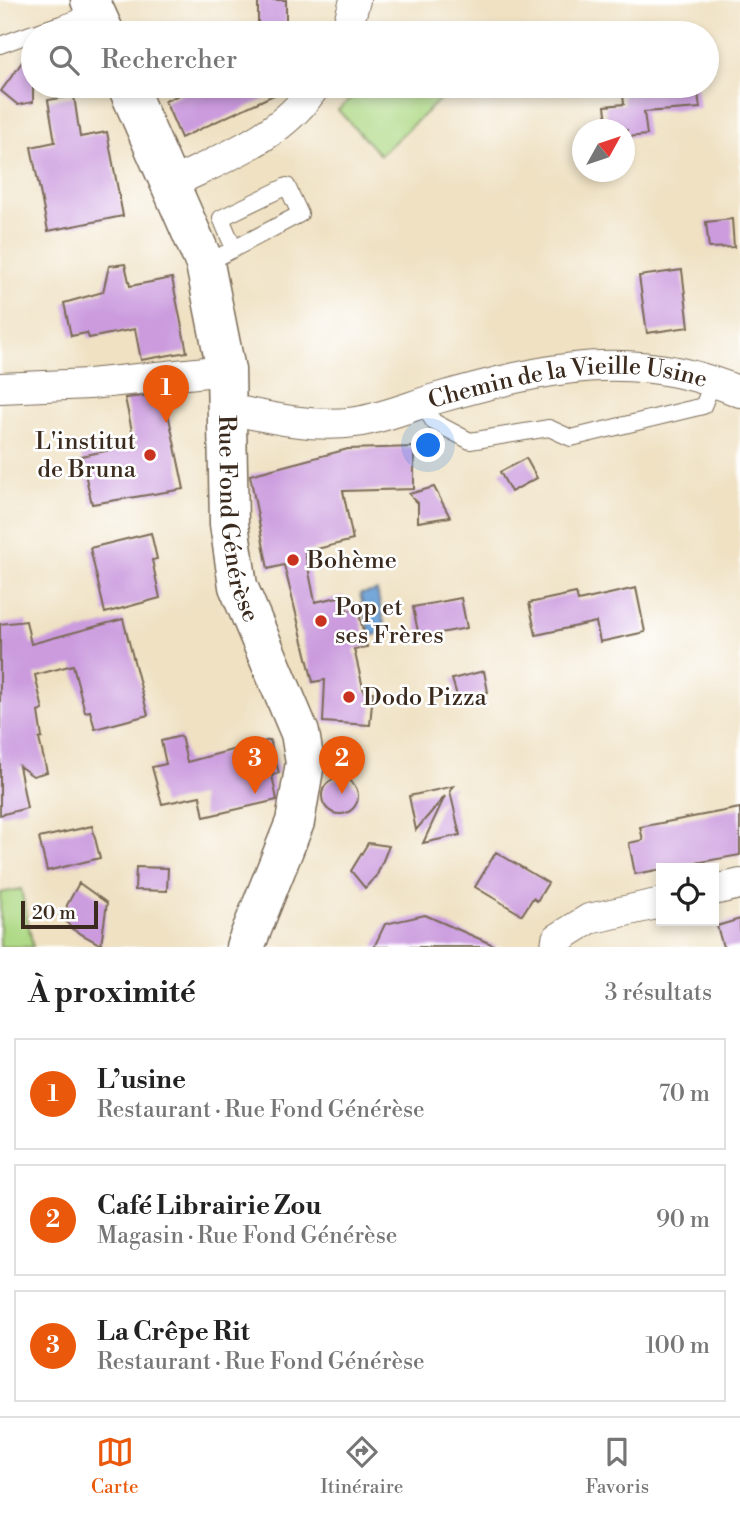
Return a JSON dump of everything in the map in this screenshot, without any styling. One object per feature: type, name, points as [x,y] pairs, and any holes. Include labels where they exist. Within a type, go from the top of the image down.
[{"type":"street","points":[[349,21],[355,0]]},
{"type":"street","name":"Rue Fond Générèse","points":[[132,98],[170,184],[220,257],[229,409],[229,524],[238,586],[300,733],[305,763],[295,822],[245,947]]},
{"type":"street","points":[[170,184],[259,140],[308,98]]},
{"type":"street","name":"Chemin de la Vieille Usine","points":[[229,409],[284,422],[355,422],[489,385],[594,364],[644,364],[691,373],[727,387]]},
{"type":"street","points":[[0,388],[89,384],[226,370]]},
{"type":"street","points":[[719,889],[740,884]]},
{"type":"street","points":[[556,947],[557,939],[589,919],[656,904]]},
{"type":"lane","points":[[76,21],[97,15]]},
{"type":"lane","points":[[0,45],[21,37]]},
{"type":"lane","points":[[287,186],[300,214],[220,257],[220,218],[287,186]]},
{"type":"lane","points":[[421,403],[434,422],[470,441],[549,428],[571,438],[703,406],[727,387]]},
{"type":"green space","points":[[351,98],[442,98],[380,155],[338,110]]},
{"type":"green space","points":[[21,889],[33,947],[0,947],[0,893]]},
{"type":"water","points":[[377,591],[386,632],[370,636],[360,594]]},
{"type":"building","points":[[258,0],[286,0],[286,21],[258,21]]},
{"type":"building","points":[[21,64],[21,98],[33,98],[33,102],[18,105],[1,91]]},
{"type":"building","points":[[74,98],[80,137],[107,132],[123,216],[48,231],[31,147],[55,142],[48,100]]},
{"type":"building","points":[[172,98],[267,98],[181,138],[165,101]]},
{"type":"building","points":[[623,98],[699,98],[700,108],[644,112],[647,135],[635,136],[635,119],[607,119],[605,106],[624,104]]},
{"type":"building","points":[[732,219],[734,247],[709,248],[706,222]]},
{"type":"building","points":[[125,264],[130,286],[172,278],[187,352],[141,360],[135,329],[89,338],[87,333],[71,336],[64,303],[103,292],[109,266]]},
{"type":"building","points":[[682,270],[689,327],[647,333],[639,276]]},
{"type":"building","points":[[164,394],[184,489],[92,504],[81,456],[135,445],[125,398]]},
{"type":"building","points":[[414,447],[414,489],[343,491],[353,540],[305,552],[315,602],[343,596],[347,611],[358,609],[367,647],[354,649],[364,692],[373,692],[370,725],[323,722],[325,680],[313,682],[284,565],[268,569],[250,475],[348,449]]},
{"type":"building","points":[[526,458],[537,478],[511,492],[500,472]]},
{"type":"building","points":[[434,487],[450,517],[418,522],[418,503],[409,494]]},
{"type":"building","points":[[151,533],[157,559],[152,560],[160,598],[105,613],[90,548]]},
{"type":"building","points":[[636,588],[645,632],[600,642],[596,622],[536,635],[529,603],[576,593],[578,601]]},
{"type":"building","points":[[461,598],[467,628],[419,637],[413,607]]},
{"type":"building","points":[[123,619],[148,715],[95,729],[90,711],[85,712],[73,665],[35,675],[43,710],[38,712],[42,738],[39,739],[47,772],[33,776],[19,766],[27,808],[0,815],[0,624],[26,621],[31,644]]},
{"type":"building","points":[[484,671],[488,692],[458,699],[452,679]]},
{"type":"building","points":[[181,736],[187,762],[270,740],[279,773],[272,775],[277,800],[204,817],[200,796],[162,804],[152,767],[166,764],[161,741]]},
{"type":"building","points":[[340,778],[353,783],[358,796],[353,809],[340,814],[327,809],[322,796],[327,783]]},
{"type":"building","points":[[454,786],[450,791],[460,835],[423,843],[445,796],[416,830],[409,796]]},
{"type":"building","points":[[740,808],[740,855],[696,863],[656,863],[656,870],[635,874],[629,843],[643,840],[640,827]]},
{"type":"building","points":[[92,826],[100,858],[47,871],[39,838]]},
{"type":"building","points":[[368,843],[389,846],[377,875],[365,888],[351,871]]},
{"type":"building","points":[[496,852],[548,883],[537,901],[533,898],[522,915],[475,887]]},
{"type":"building","points":[[136,867],[168,868],[167,891],[135,890]]},
{"type":"building","points":[[79,883],[107,903],[101,945],[72,929],[65,920],[67,905]]},
{"type":"building","points":[[425,915],[498,947],[374,947],[385,924]]},
{"type":"building","points":[[740,919],[740,947],[723,947],[719,925]]},
{"type":"place","name":"L’usine","points":[[166,423]]},
{"type":"place","name":"L'institut de Bruna","points":[[150,455]]},
{"type":"place","name":"Bohème","points":[[293,560]]},
{"type":"place","name":"Pop et ses Frères","points":[[321,621]]},
{"type":"place","name":"Dodo Pizza","points":[[349,697]]},
{"type":"place","name":"La Crêpe Rit","points":[[255,794]]},
{"type":"place","name":"Café Librairie Zou","points":[[342,794]]}]
